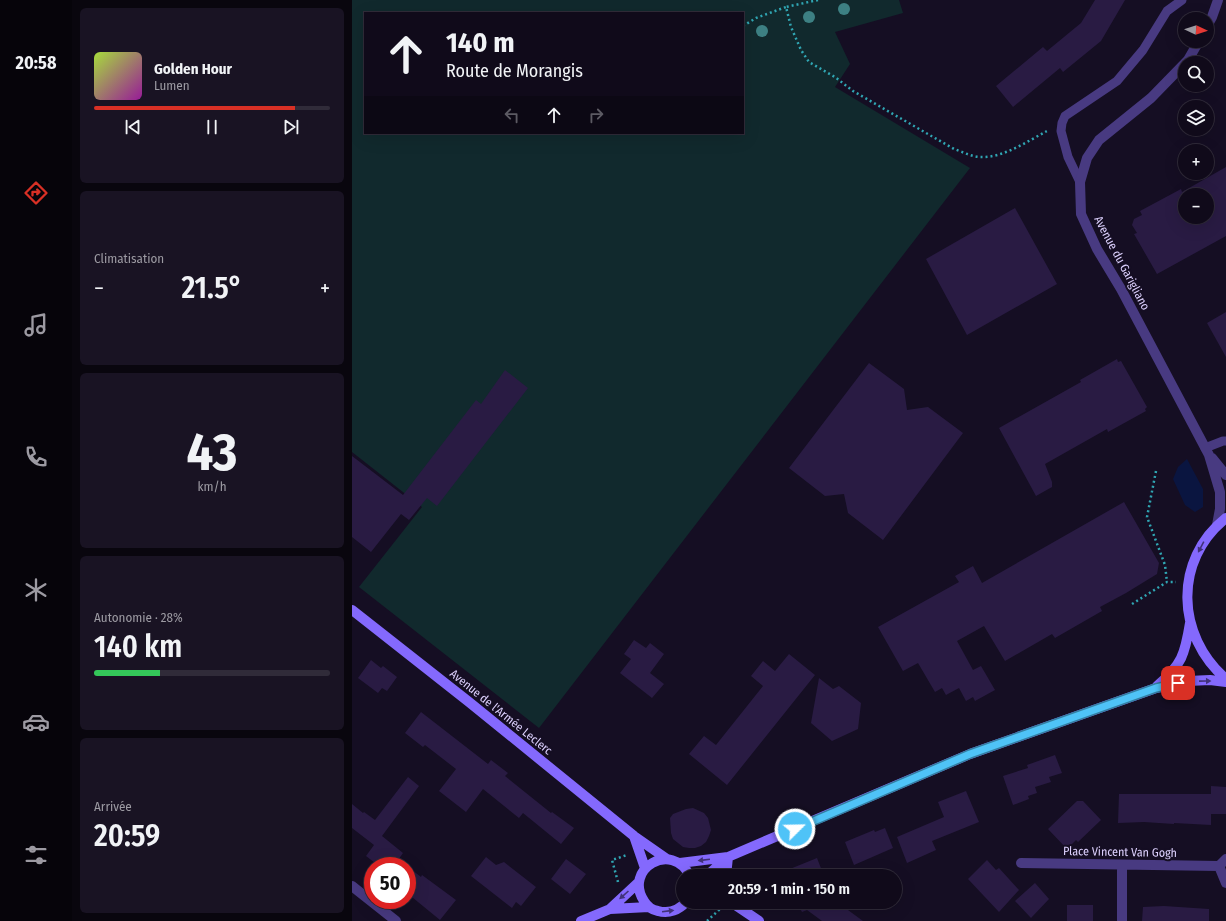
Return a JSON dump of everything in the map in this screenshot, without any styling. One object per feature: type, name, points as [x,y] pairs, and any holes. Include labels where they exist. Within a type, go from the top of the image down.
[{"type":"main road","points":[[1156,688],[1179,665],[1187,644],[1190,623],[1187,594],[1188,582],[1193,562],[1202,543],[1217,525],[1226,518]]},
{"type":"main road","name":"Avenue de l'Armée Leclerc","points":[[352,610],[469,702],[634,836],[667,859],[680,863]]},
{"type":"main road","points":[[1190,623],[1206,657],[1216,670],[1226,679]]},
{"type":"main road","points":[[680,863],[728,857],[970,754],[1156,688],[1188,681],[1210,680],[1226,682]]},
{"type":"main road","points":[[634,836],[645,868]]},
{"type":"main road","points":[[714,869],[728,857]]},
{"type":"main road","points":[[727,869],[728,857]]},
{"type":"main road","points":[[667,859],[655,861],[645,868],[639,882],[639,890],[641,897],[649,907],[660,912],[668,912],[678,909]]},
{"type":"main road","points":[[680,863],[686,869]]},
{"type":"main road","points":[[610,909],[622,896],[639,882]]},
{"type":"main road","points":[[581,921],[610,909],[649,907]]},
{"type":"main road","points":[[736,909],[759,921]]},
{"type":"street","points":[[1214,12],[1218,0]]},
{"type":"street","name":"Avenue du Garigliano","points":[[1194,48],[1188,60],[1151,98],[1099,140],[1087,158],[1080,182],[1082,214],[1097,249],[1121,289],[1207,451],[1220,492],[1220,509],[1217,525]]},
{"type":"street","name":"Avenue du Garigliano","points":[[1207,451],[1226,475]]},
{"type":"street","name":"Place Vincent Van Gogh","points":[[1021,863],[1122,865],[1222,863],[1226,883]]},
{"type":"street","points":[[1122,865],[1122,921]]},
{"type":"street","points":[[352,886],[396,921]]},
{"type":"lane","points":[[1080,182],[1068,157],[1060,131],[1065,116],[1117,82],[1143,50],[1167,12],[1182,0]]},
{"type":"lane","points":[[1207,451],[1226,441]]},
{"type":"path","points":[[744,25],[756,18],[786,8],[818,0]]},
{"type":"path","points":[[786,8],[791,27],[801,50],[809,62],[835,77],[853,90],[954,149],[980,157],[1007,152],[1062,123]]},
{"type":"path","points":[[1132,604],[1167,582],[1165,565],[1147,517],[1156,470]]},
{"type":"path","points":[[707,921],[722,909]]},
{"type":"green space","points":[[352,0],[899,0],[903,13],[835,32],[850,64],[835,87],[970,168],[539,728],[359,587],[422,507],[352,452]]},
{"type":"shaded area","points":[[1187,459],[1203,489],[1203,507],[1195,512],[1185,505],[1173,479],[1178,467]]},
{"type":"building","points":[[1095,0],[1125,0],[1101,41],[1063,72],[1060,68],[1013,107],[996,86],[1043,47],[1047,51],[1081,23]]},
{"type":"building","points":[[1226,167],[1226,236],[1157,274],[1134,234],[1137,233],[1132,225],[1134,219],[1142,215],[1140,211],[1178,191],[1178,224],[1214,224],[1214,188],[1189,188],[1203,180],[1214,180],[1214,174]]},
{"type":"building","points":[[1015,208],[1057,284],[967,335],[926,259]]},
{"type":"building","points":[[1226,312],[1226,357],[1207,323]]},
{"type":"building","points":[[1117,359],[1118,362],[1121,361],[1147,407],[1145,409],[1146,411],[1108,432],[1107,429],[1045,464],[1052,482],[1052,487],[1036,496],[999,428],[1081,382],[1080,380]]},
{"type":"building","points":[[869,363],[904,389],[907,410],[928,407],[963,433],[883,540],[848,513],[844,494],[825,496],[789,468]]},
{"type":"building","points":[[505,370],[528,388],[437,506],[427,498],[409,520],[401,514],[371,552],[352,537],[352,456],[403,495],[476,400],[481,404]]},
{"type":"building","points":[[1124,502],[1159,563],[1157,574],[1100,607],[1102,611],[1055,638],[1052,634],[1005,661],[984,626],[957,641],[973,670],[981,666],[995,690],[975,701],[973,697],[966,701],[959,688],[946,695],[942,688],[935,692],[918,663],[903,671],[878,627],[959,582],[955,576],[973,566],[982,583]]},
{"type":"building","points":[[634,640],[646,648],[650,643],[664,654],[650,673],[664,684],[652,698],[620,673],[631,659],[624,654]]},
{"type":"building","points":[[789,654],[815,675],[727,785],[689,754],[704,736],[716,745],[763,686],[751,676],[763,661],[775,671]]},
{"type":"building","points":[[371,660],[381,668],[383,666],[397,677],[387,691],[382,688],[378,693],[358,678]]},
{"type":"building","points":[[819,678],[833,689],[839,686],[861,703],[858,729],[832,741],[811,723]]},
{"type":"building","points":[[421,712],[488,764],[491,760],[508,773],[505,776],[551,813],[552,812],[574,828],[561,844],[523,813],[519,818],[483,789],[466,812],[439,791],[456,769],[425,745],[423,747],[405,733]]},
{"type":"building","points":[[1055,755],[1062,773],[1049,777],[1051,782],[1035,787],[1037,793],[1028,796],[1029,799],[1013,805],[1003,776],[1028,768],[1027,765]]},
{"type":"building","points":[[408,777],[419,786],[382,836],[403,853],[400,857],[366,856],[374,845],[352,828],[352,804],[375,820]]},
{"type":"building","points":[[1211,786],[1226,787],[1226,814],[1211,814],[1211,825],[1144,822],[1118,823],[1119,794],[1211,794]]},
{"type":"building","points":[[966,791],[979,822],[932,841],[936,850],[907,863],[897,837],[944,817],[938,802]]},
{"type":"building","points":[[1077,801],[1083,801],[1101,820],[1078,842],[1076,840],[1067,849],[1048,829]]},
{"type":"building","points":[[693,808],[704,813],[708,818],[711,830],[706,842],[701,846],[695,848],[683,847],[673,839],[670,818],[673,814]]},
{"type":"building","points":[[885,828],[893,848],[854,865],[845,842],[874,830],[875,832]]},
{"type":"building","points":[[486,857],[496,865],[504,862],[536,887],[521,906],[516,902],[512,908],[471,876]]},
{"type":"building","points":[[817,858],[821,869],[790,869]]},
{"type":"building","points":[[566,859],[586,874],[570,894],[551,879]]},
{"type":"building","points":[[987,860],[996,870],[999,868],[1019,890],[999,912],[968,879]]},
{"type":"building","points":[[416,873],[421,877],[422,875],[456,900],[440,920],[416,900]]},
{"type":"building","points":[[1035,883],[1049,899],[1031,918],[1015,901]]},
{"type":"building","points":[[1067,905],[1093,905],[1093,921],[1067,921]]},
{"type":"building","points":[[1164,906],[1209,909],[1209,921],[1142,921],[1143,907]]},
{"type":"building","points":[[800,909],[847,909],[863,921],[822,921],[807,910],[802,912]]},
{"type":"route","points":[[795,829],[970,754],[1156,688],[1178,683]]}]
